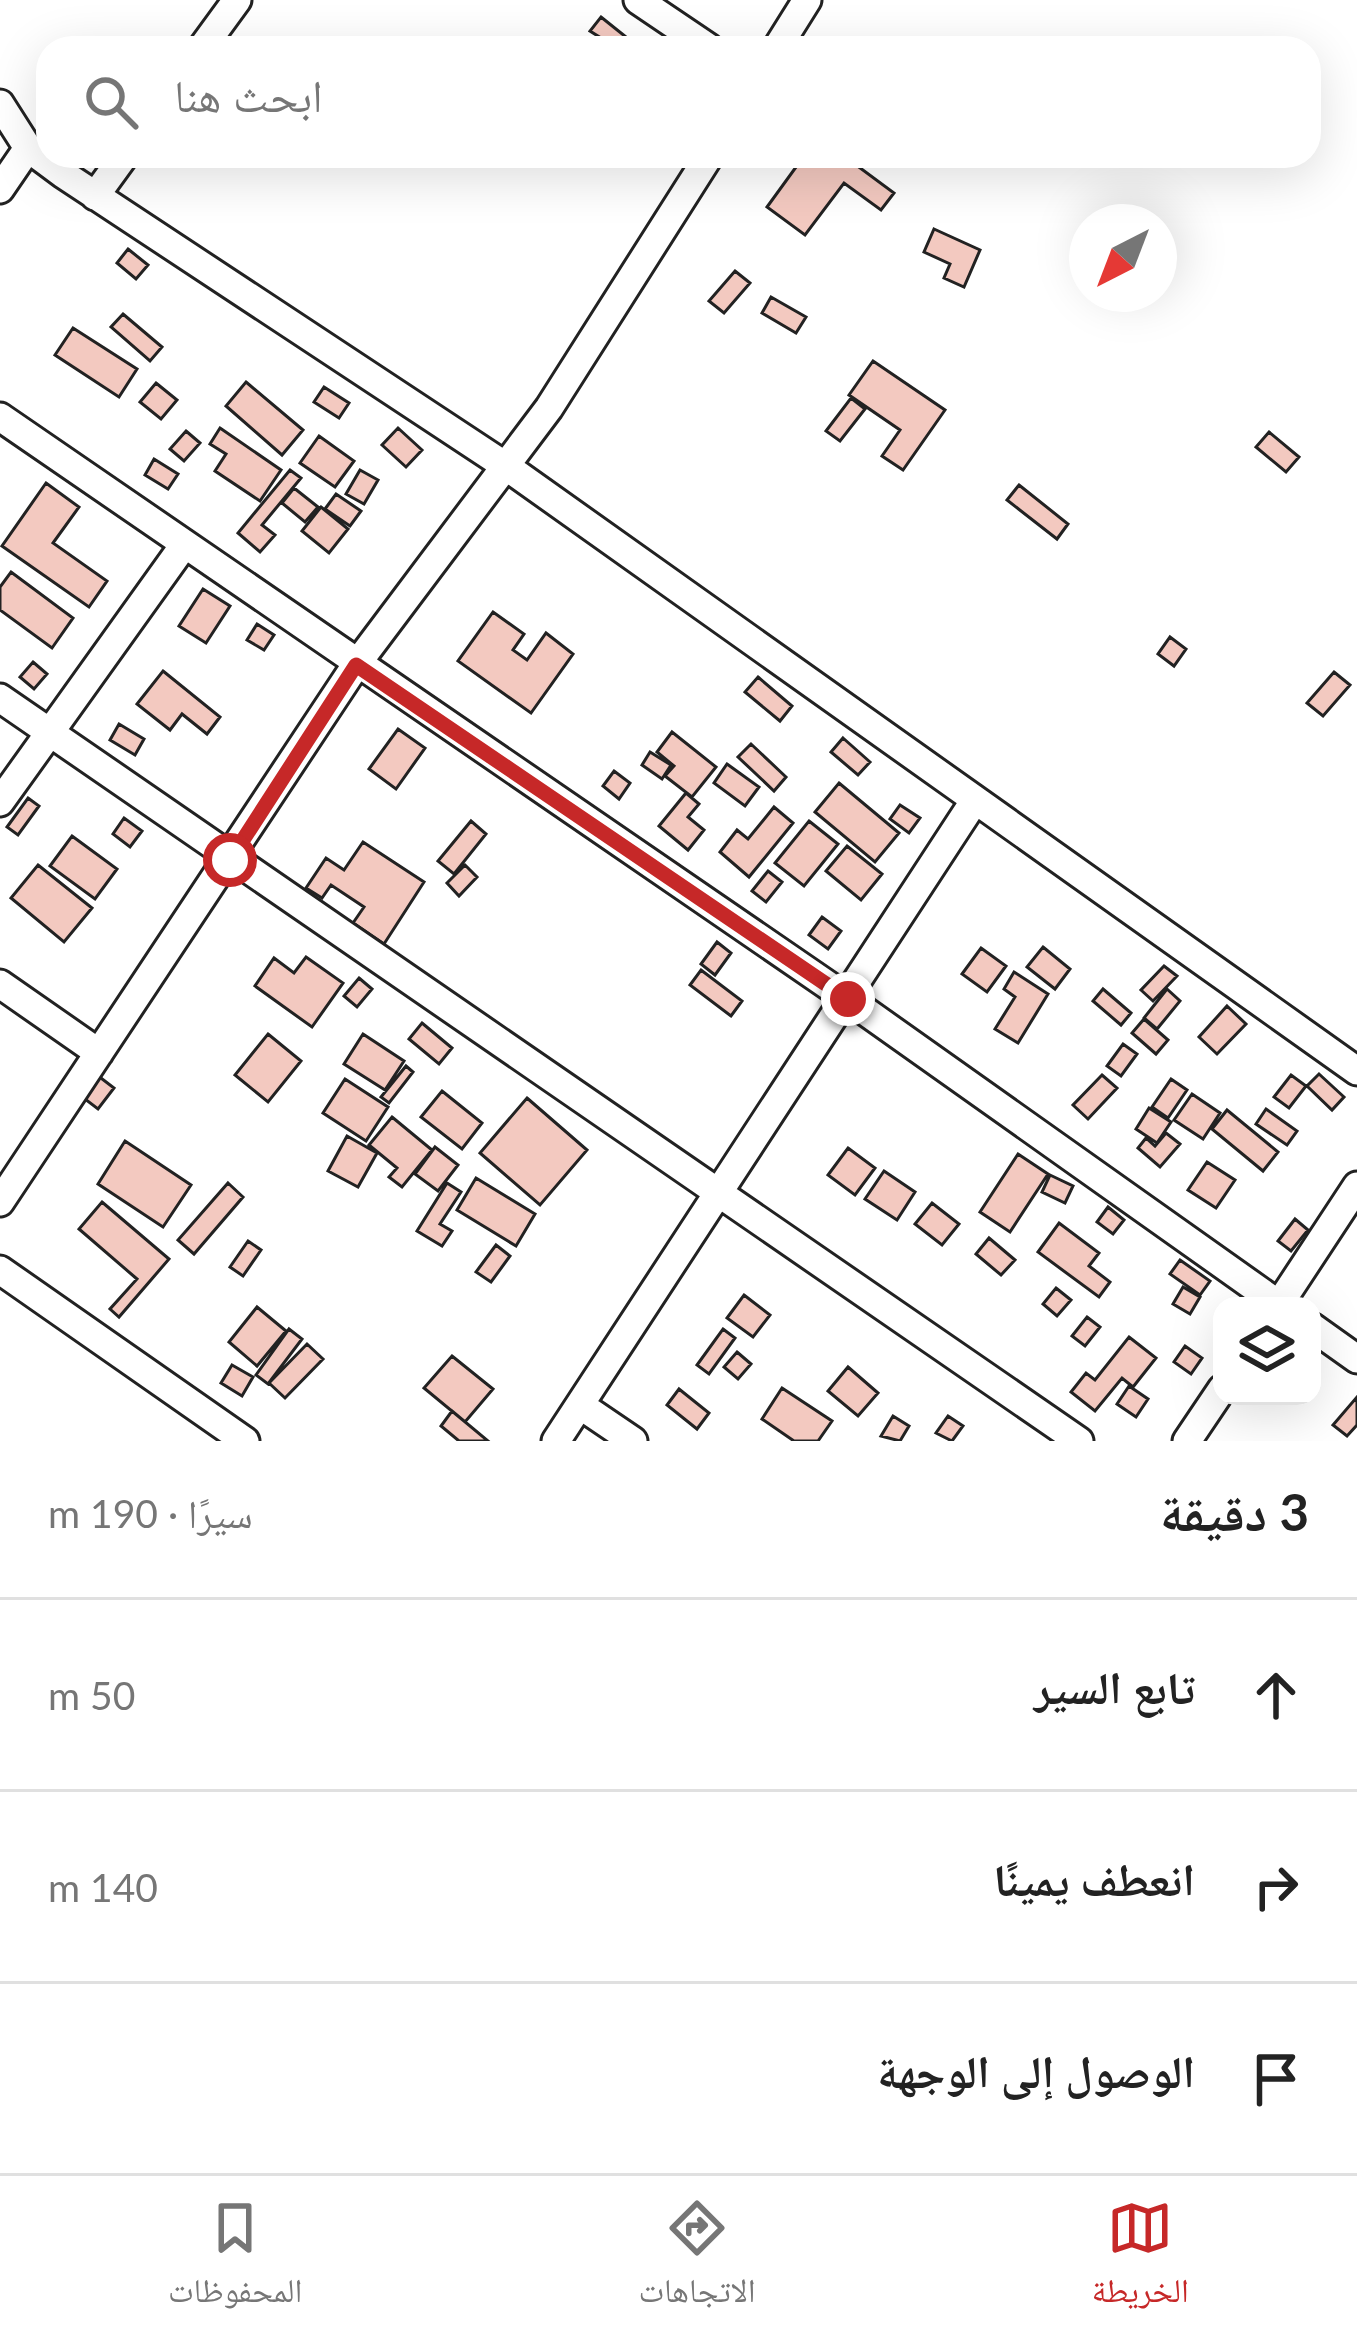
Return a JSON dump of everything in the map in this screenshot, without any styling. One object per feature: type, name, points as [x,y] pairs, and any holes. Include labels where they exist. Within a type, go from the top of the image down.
[{"type":"street","points":[[211,36],[237,0]]},
{"type":"street","points":[[638,0],[691,36]]},
{"type":"street","points":[[784,36],[807,0]]},
{"type":"street","points":[[0,104],[36,154]]},
{"type":"street","points":[[0,189],[28,148]]},
{"type":"street","points":[[56,168],[507,466],[1357,1071]]},
{"type":"street","points":[[95,196],[115,168]]},
{"type":"street","points":[[0,1202],[356,665],[507,466],[701,168]]},
{"type":"street","points":[[0,417],[848,999],[1268,1297]]},
{"type":"street","points":[[0,802],[184,545]]},
{"type":"street","points":[[0,698],[1079,1441]]},
{"type":"street","points":[[556,1441],[975,800]]},
{"type":"street","points":[[0,984],[99,1052]]},
{"type":"street","points":[[1284,1297],[1357,1186]]},
{"type":"street","points":[[0,1270],[245,1441]]},
{"type":"street","points":[[1321,1334],[1357,1358]]},
{"type":"street","points":[[1187,1441],[1213,1402]]},
{"type":"street","points":[[580,1405],[633,1441]]},
{"type":"building","points":[[601,17],[625,36],[598,36],[590,31]]},
{"type":"building","points":[[795,168],[860,168],[894,193],[881,210],[844,183],[805,235],[767,207]]},
{"type":"building","points":[[934,229],[980,250],[964,287],[944,278],[950,264],[924,252]]},
{"type":"building","points":[[128,249],[148,265],[136,279],[117,263]]},
{"type":"building","points":[[735,271],[750,283],[724,313],[709,301]]},
{"type":"building","points":[[771,297],[806,317],[796,333],[762,313]]},
{"type":"building","points":[[123,314],[162,347],[150,361],[111,327]]},
{"type":"building","points":[[73,328],[137,369],[119,397],[55,355]]},
{"type":"building","points":[[873,361],[945,410],[903,470],[882,456],[900,430],[849,395]]},
{"type":"building","points":[[246,382],[303,430],[282,455],[226,406]]},
{"type":"building","points":[[156,383],[177,400],[161,419],[140,402]]},
{"type":"building","points":[[324,387],[349,403],[339,418],[314,402]]},
{"type":"building","points":[[851,398],[865,409],[840,441],[826,431]]},
{"type":"building","points":[[220,428],[281,470],[260,501],[215,471],[226,454],[210,444]]},
{"type":"building","points":[[398,428],[422,450],[406,467],[382,445]]},
{"type":"building","points":[[186,431],[200,443],[184,461],[170,449]]},
{"type":"building","points":[[1269,432],[1299,457],[1286,472],[1256,447]]},
{"type":"building","points":[[319,436],[354,461],[335,487],[300,463]]},
{"type":"building","points":[[154,459],[178,474],[168,489],[145,475]]},
{"type":"building","points":[[290,470],[301,478],[262,525],[275,535],[260,552],[238,533]]},
{"type":"building","points":[[360,470],[378,480],[364,504],[346,494]]},
{"type":"building","points":[[46,483],[79,507],[53,543],[107,581],[89,607],[2,546]]},
{"type":"building","points":[[1019,485],[1068,524],[1057,539],[1007,500]]},
{"type":"building","points":[[294,488],[318,507],[305,522],[282,503]]},
{"type":"building","points":[[336,494],[361,511],[350,526],[325,509]]},
{"type":"building","points":[[321,507],[348,529],[329,553],[302,531]]},
{"type":"building","points":[[11,572],[73,618],[52,648],[0,610],[0,587]]},
{"type":"building","points":[[203,589],[230,606],[206,643],[179,626]]},
{"type":"building","points":[[493,612],[524,634],[513,650],[527,660],[546,633],[573,654],[531,713],[458,661]]},
{"type":"building","points":[[257,624],[274,635],[264,650],[247,640]]},
{"type":"building","points":[[1170,637],[1186,649],[1174,666],[1158,654]]},
{"type":"building","points":[[33,662],[47,674],[34,689],[20,677]]},
{"type":"building","points":[[163,671],[220,717],[207,734],[182,714],[170,730],[137,704]]},
{"type":"building","points":[[1334,672],[1350,685],[1323,716],[1307,703]]},
{"type":"building","points":[[758,677],[792,706],[780,721],[745,692]]},
{"type":"building","points":[[119,724],[144,739],[135,755],[110,740]]},
{"type":"building","points":[[398,729],[425,748],[396,789],[369,769]]},
{"type":"building","points":[[672,732],[716,767],[692,797],[665,776],[674,766],[657,752]]},
{"type":"building","points":[[843,738],[870,762],[858,775],[831,752]]},
{"type":"building","points":[[751,744],[786,777],[774,791],[738,757]]},
{"type":"building","points":[[650,752],[671,765],[662,779],[642,765]]},
{"type":"building","points":[[727,764],[759,787],[745,806],[714,783]]},
{"type":"building","points":[[614,771],[630,783],[619,799],[603,786]]},
{"type":"building","points":[[839,783],[899,833],[875,862],[815,812]]},
{"type":"building","points":[[686,793],[699,804],[688,817],[704,830],[688,850],[659,826]]},
{"type":"building","points":[[28,798],[39,806],[18,835],[7,827]]},
{"type":"building","points":[[900,805],[920,818],[909,833],[890,819]]},
{"type":"building","points":[[774,807],[793,823],[749,877],[720,852],[737,830],[748,839]]},
{"type":"building","points":[[124,818],[142,831],[130,847],[113,834]]},
{"type":"building","points":[[471,821],[486,834],[454,874],[438,861]]},
{"type":"building","points":[[809,821],[838,844],[804,886],[775,863]]},
{"type":"building","points":[[72,836],[117,869],[95,899],[50,866]]},
{"type":"building","points":[[363,842],[424,882],[384,944],[353,923],[364,907],[331,885],[322,898],[306,888],[326,858],[344,870]]},
{"type":"building","points":[[847,846],[882,874],[861,900],[826,871]]},
{"type":"building","points":[[38,865],[92,908],[64,942],[11,898]]},
{"type":"building","points":[[465,865],[477,877],[459,896],[447,883]]},
{"type":"building","points":[[768,871],[782,882],[766,902],[752,891]]},
{"type":"building","points":[[822,917],[841,931],[828,949],[809,935]]},
{"type":"building","points":[[717,942],[731,953],[715,975],[701,964]]},
{"type":"building","points":[[1043,947],[1070,969],[1055,989],[1027,967]]},
{"type":"building","points":[[981,948],[1006,966],[987,992],[962,974]]},
{"type":"building","points":[[306,957],[343,983],[312,1027],[255,986],[274,958],[294,973]]},
{"type":"building","points":[[1164,966],[1177,976],[1153,1001],[1141,990]]},
{"type":"building","points":[[701,970],[742,1001],[731,1016],[690,985]]},
{"type":"building","points":[[1014,972],[1048,994],[1018,1043],[995,1029],[1015,997],[1004,989]]},
{"type":"building","points":[[359,978],[372,989],[357,1007],[344,996]]},
{"type":"building","points":[[1103,989],[1131,1013],[1121,1025],[1093,1001]]},
{"type":"building","points":[[1167,989],[1180,1001],[1157,1029],[1144,1018]]},
{"type":"building","points":[[1227,1006],[1246,1024],[1217,1054],[1199,1037]]},
{"type":"building","points":[[1144,1019],[1168,1040],[1156,1054],[1132,1033]]},
{"type":"building","points":[[422,1023],[452,1048],[439,1064],[409,1039]]},
{"type":"building","points":[[268,1034],[301,1061],[268,1102],[235,1075]]},
{"type":"building","points":[[363,1034],[404,1061],[385,1090],[344,1064]]},
{"type":"building","points":[[1123,1044],[1137,1054],[1121,1076],[1107,1066]]},
{"type":"building","points":[[406,1066],[413,1072],[389,1103],[381,1097]]},
{"type":"building","points":[[1319,1074],[1344,1097],[1332,1110],[1307,1086]]},
{"type":"building","points":[[97,1075],[114,1088],[98,1109],[81,1096]]},
{"type":"building","points":[[1102,1075],[1117,1088],[1088,1119],[1073,1105]]},
{"type":"building","points":[[1291,1075],[1306,1086],[1289,1108],[1274,1097]]},
{"type":"building","points":[[345,1079],[388,1107],[366,1141],[323,1113]]},
{"type":"building","points":[[1171,1079],[1187,1090],[1168,1118],[1152,1107]]},
{"type":"building","points":[[442,1091],[482,1123],[462,1149],[421,1117]]},
{"type":"building","points":[[1192,1094],[1220,1113],[1203,1139],[1174,1120]]},
{"type":"building","points":[[527,1098],[587,1150],[540,1205],[480,1153]]},
{"type":"building","points":[[1149,1108],[1171,1122],[1157,1143],[1136,1129]]},
{"type":"building","points":[[1266,1109],[1297,1131],[1287,1145],[1256,1124]]},
{"type":"building","points":[[1227,1110],[1278,1152],[1263,1171],[1212,1129]]},
{"type":"building","points":[[392,1117],[432,1150],[402,1187],[389,1177],[397,1168],[369,1145]]},
{"type":"building","points":[[1166,1133],[1180,1144],[1160,1167],[1138,1148],[1146,1138],[1155,1146]]},
{"type":"building","points":[[347,1136],[377,1153],[358,1187],[328,1171]]},
{"type":"building","points":[[125,1141],[191,1185],[163,1227],[98,1184]]},
{"type":"building","points":[[435,1147],[458,1165],[438,1191],[415,1174]]},
{"type":"building","points":[[848,1148],[875,1168],[855,1195],[828,1175]]},
{"type":"building","points":[[1018,1154],[1048,1174],[1010,1232],[980,1212]]},
{"type":"building","points":[[1207,1162],[1235,1180],[1216,1208],[1188,1190]]},
{"type":"building","points":[[884,1171],[915,1192],[897,1220],[865,1199]]},
{"type":"building","points":[[1050,1175],[1073,1186],[1065,1203],[1042,1192]]},
{"type":"building","points":[[476,1178],[535,1214],[516,1246],[457,1210]]},
{"type":"building","points":[[228,1183],[243,1197],[194,1254],[178,1240]]},
{"type":"building","points":[[447,1183],[461,1192],[440,1224],[452,1231],[442,1246],[417,1231]]},
{"type":"building","points":[[102,1202],[169,1259],[119,1317],[110,1309],[137,1279],[79,1229]]},
{"type":"building","points":[[932,1203],[959,1224],[942,1245],[915,1224]]},
{"type":"building","points":[[1108,1207],[1124,1220],[1113,1234],[1097,1222]]},
{"type":"building","points":[[1295,1219],[1308,1230],[1291,1251],[1278,1241]]},
{"type":"building","points":[[1059,1223],[1099,1253],[1089,1266],[1110,1282],[1099,1297],[1038,1252]]},
{"type":"building","points":[[989,1238],[1015,1260],[1001,1275],[976,1254]]},
{"type":"building","points":[[248,1241],[261,1250],[243,1276],[230,1267]]},
{"type":"building","points":[[496,1245],[510,1256],[491,1282],[476,1272]]},
{"type":"building","points":[[1180,1260],[1210,1281],[1200,1295],[1170,1274]]},
{"type":"building","points":[[1183,1287],[1200,1297],[1190,1314],[1173,1304]]},
{"type":"building","points":[[1056,1288],[1071,1300],[1057,1316],[1043,1304]]},
{"type":"building","points":[[744,1295],[770,1315],[753,1337],[727,1318]]},
{"type":"building","points":[[257,1307],[286,1331],[257,1366],[229,1342]]},
{"type":"building","points":[[1087,1317],[1100,1327],[1085,1346],[1072,1336]]},
{"type":"building","points":[[289,1329],[302,1339],[268,1384],[256,1375]]},
{"type":"building","points":[[723,1329],[735,1338],[709,1374],[697,1365]]},
{"type":"building","points":[[1129,1337],[1156,1358],[1133,1387],[1122,1378],[1095,1411],[1071,1392],[1086,1373],[1095,1380]]},
{"type":"building","points":[[307,1344],[323,1359],[285,1398],[269,1383]]},
{"type":"building","points":[[1185,1346],[1202,1358],[1191,1374],[1174,1362]]},
{"type":"building","points":[[737,1352],[751,1364],[738,1379],[724,1367]]},
{"type":"building","points":[[452,1356],[493,1389],[465,1422],[424,1388]]},
{"type":"building","points":[[232,1365],[253,1377],[242,1396],[221,1383]]},
{"type":"building","points":[[848,1367],[878,1393],[858,1416],[828,1391]]},
{"type":"building","points":[[1129,1386],[1148,1399],[1136,1417],[1117,1404]]},
{"type":"building","points":[[782,1388],[832,1421],[818,1441],[794,1441],[762,1419]]},
{"type":"building","points":[[679,1389],[709,1413],[697,1429],[667,1405]]},
{"type":"building","points":[[1357,1397],[1357,1425],[1347,1436],[1333,1425]]},
{"type":"building","points":[[452,1411],[488,1441],[459,1441],[441,1426]]},
{"type":"building","points":[[893,1416],[909,1426],[900,1441],[881,1436]]},
{"type":"building","points":[[948,1416],[963,1426],[952,1441],[936,1433]]},
{"type":"route","points":[[230,860],[356,665],[848,999]]}]
